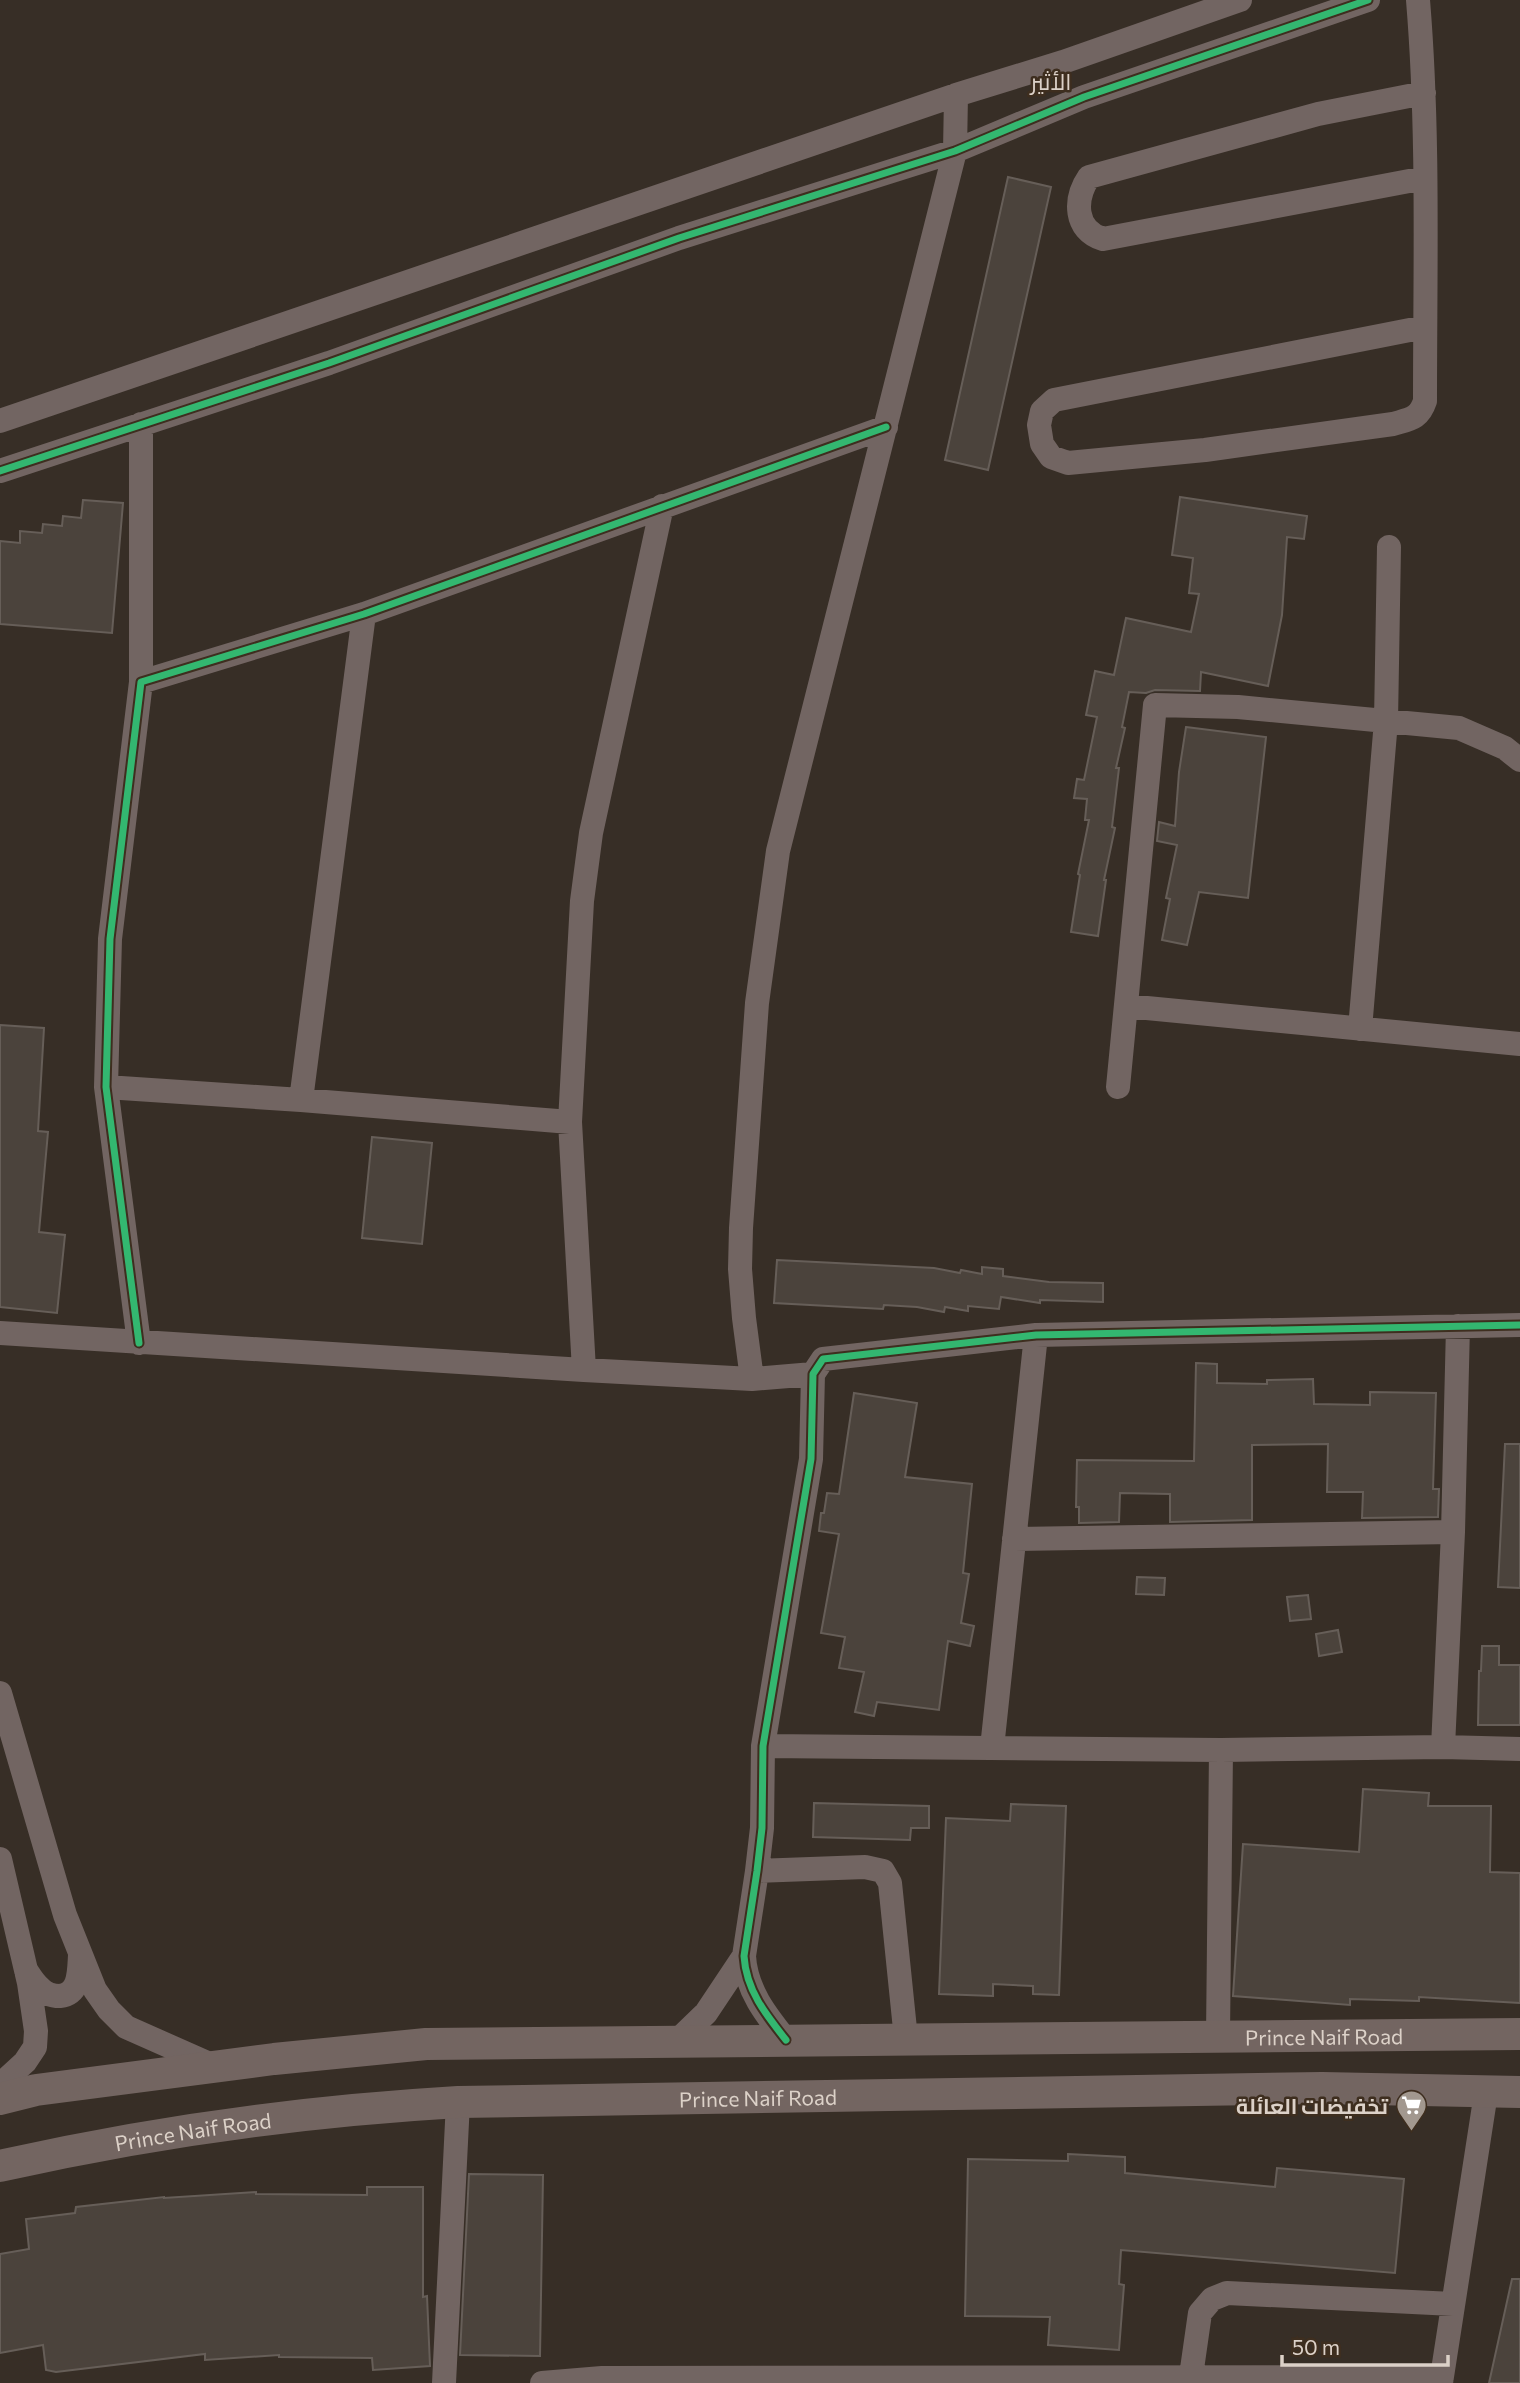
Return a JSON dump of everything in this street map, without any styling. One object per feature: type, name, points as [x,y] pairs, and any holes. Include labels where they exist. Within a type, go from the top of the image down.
[{"type":"main road","name":"Prince Naif Road","points":[[0,2099],[36,2090],[214,2066],[426,2044],[1520,2034]]},
{"type":"main road","name":"Prince Naif Road","points":[[0,2166],[86,2147],[355,2108],[458,2102],[1322,2088],[1520,2092]]},
{"type":"street","points":[[0,421],[1240,0]]},
{"type":"street","points":[[0,471],[329,363],[679,238],[955,151],[1084,97],[1368,0]]},
{"type":"street","points":[[1418,0],[1424,93],[1425,178],[1425,327],[1425,401],[1422,411],[1414,418],[1393,424],[1205,450],[1068,463],[1051,457],[1042,444],[1039,425],[1042,411],[1054,400],[1425,327]]},
{"type":"street","points":[[1424,93],[1318,114],[1089,177],[1081,189],[1079,210],[1090,235],[1103,239],[1425,178]]},
{"type":"street","points":[[752,1379],[740,1269],[741,1242],[757,1003],[778,851],[955,151],[956,95]]},
{"type":"street","points":[[139,1343],[106,1087],[110,939],[141,682],[141,424]]},
{"type":"street","points":[[141,682],[365,614],[886,427]]},
{"type":"street","points":[[584,1370],[570,1122],[582,901],[591,833],[662,506]]},
{"type":"street","points":[[1360,1029],[1385,721],[1389,547]]},
{"type":"street","points":[[301,1100],[365,614]]},
{"type":"street","points":[[1118,1087],[1155,705],[1238,707],[1459,729],[1505,748],[1520,760]]},
{"type":"street","points":[[1126,1006],[1520,1044]]},
{"type":"street","points":[[106,1087],[570,1122]]},
{"type":"street","points":[[786,2040],[759,2005],[744,1970],[744,1956],[762,1828],[764,1746],[811,1460],[813,1374],[822,1359],[1035,1335],[1520,1325]]},
{"type":"street","points":[[1443,1747],[1453,1532],[1458,1326]]},
{"type":"street","points":[[0,1333],[752,1379],[813,1374]]},
{"type":"street","points":[[992,1748],[1035,1335]]},
{"type":"street","points":[[1014,1539],[1453,1532]]},
{"type":"street","points":[[0,1693],[65,1914],[95,1990],[108,2010],[125,2026],[214,2066]]},
{"type":"street","points":[[764,1746],[1221,1750],[1443,1747],[1520,1749]]},
{"type":"street","points":[[1218,2036],[1221,1750]]},
{"type":"street","points":[[0,1859],[26,1969],[36,2031],[35,2047],[25,2062],[0,2085]]},
{"type":"street","points":[[757,1871],[865,1867],[883,1871],[890,1883],[906,2039]]},
{"type":"street","points":[[26,1969],[40,1989],[52,1996],[65,1996],[74,1989],[79,1977],[80,1953]]},
{"type":"street","points":[[677,2042],[706,2013],[744,1956]]},
{"type":"street","points":[[542,2383],[603,2378],[1441,2380],[1486,2093]]},
{"type":"street","points":[[444,2383],[458,2102]]},
{"type":"street","points":[[1191,2380],[1200,2313],[1212,2299],[1227,2293],[1453,2304]]},
{"type":"building","points":[[1008,177],[1051,187],[988,470],[945,460]]},
{"type":"building","points":[[1180,497],[1307,516],[1304,539],[1287,537],[1282,615],[1268,686],[1201,672],[1200,691],[1129,692],[1122,727],[1125,728],[1116,768],[1119,768],[1112,827],[1115,828],[1104,880],[1098,936],[1071,932],[1080,875],[1078,874],[1089,820],[1085,820],[1087,799],[1074,798],[1077,779],[1084,780],[1097,717],[1086,715],[1095,671],[1114,675],[1126,618],[1191,632],[1199,594],[1189,593],[1193,558],[1172,555]]},
{"type":"building","points":[[83,500],[123,503],[112,633],[0,624],[0,541],[20,543],[20,531],[42,533],[43,524],[62,526],[63,516],[81,518]]},
{"type":"building","points":[[1186,727],[1266,737],[1248,898],[1199,892],[1187,945],[1162,940],[1170,899],[1166,898],[1177,845],[1157,841],[1159,822],[1175,826]]},
{"type":"building","points":[[0,1025],[44,1028],[38,1131],[48,1132],[39,1232],[65,1235],[57,1313],[0,1307]]},
{"type":"building","points":[[372,1137],[432,1143],[422,1244],[362,1238]]},
{"type":"building","points":[[777,1260],[934,1268],[982,1274],[982,1267],[1003,1269],[1003,1276],[1049,1282],[1103,1283],[1103,1302],[1040,1300],[1040,1303],[1001,1297],[999,1309],[968,1306],[968,1311],[945,1307],[944,1312],[884,1305],[883,1309],[774,1303]]},
{"type":"building","points":[[1196,1363],[1217,1364],[1217,1383],[1267,1384],[1267,1380],[1313,1379],[1314,1404],[1370,1405],[1370,1392],[1436,1393],[1433,1489],[1439,1489],[1438,1517],[1362,1518],[1363,1492],[1327,1492],[1328,1444],[1252,1445],[1252,1520],[1170,1522],[1170,1494],[1120,1493],[1119,1522],[1079,1523],[1079,1507],[1076,1507],[1077,1460],[1194,1461]]},
{"type":"building","points":[[854,1393],[917,1403],[905,1477],[972,1484],[963,1573],[969,1574],[961,1623],[974,1626],[970,1646],[948,1641],[939,1710],[877,1702],[874,1716],[855,1712],[864,1672],[839,1668],[845,1637],[821,1633],[839,1534],[819,1531],[821,1513],[824,1513],[827,1493],[839,1494]]},
{"type":"building","points":[[1505,1444],[1520,1444],[1520,1588],[1498,1587]]},
{"type":"building","points":[[1137,1577],[1165,1578],[1164,1595],[1136,1594]]},
{"type":"building","points":[[1308,1595],[1311,1619],[1290,1621],[1287,1597]]},
{"type":"building","points":[[1338,1630],[1342,1652],[1319,1656],[1316,1634]]},
{"type":"building","points":[[1482,1646],[1499,1646],[1499,1665],[1520,1665],[1520,1725],[1478,1725]]},
{"type":"building","points":[[1363,1789],[1429,1793],[1428,1806],[1491,1806],[1490,1872],[1520,1873],[1520,2003],[1419,1997],[1419,2001],[1350,1999],[1350,2005],[1233,1996],[1243,1844],[1359,1852]]},
{"type":"building","points":[[814,1803],[929,1806],[929,1828],[911,1828],[910,1840],[813,1837]]},
{"type":"building","points":[[1011,1804],[1066,1806],[1059,1995],[1033,1994],[1033,1986],[993,1984],[993,1996],[939,1994],[946,1818],[1010,1821]]},
{"type":"building","points":[[1068,2154],[1125,2157],[1125,2173],[1275,2187],[1277,2168],[1404,2179],[1395,2273],[1121,2250],[1119,2284],[1124,2285],[1119,2350],[1048,2345],[1050,2317],[965,2316],[968,2159],[1068,2161]]},
{"type":"building","points":[[469,2174],[543,2175],[540,2356],[460,2355]]},
{"type":"building","points":[[367,2187],[423,2187],[423,2297],[427,2296],[430,2366],[373,2370],[372,2358],[279,2355],[205,2360],[205,2354],[56,2372],[46,2370],[43,2345],[0,2353],[0,2254],[29,2249],[26,2219],[75,2213],[76,2207],[164,2197],[256,2192],[367,2195]]},
{"type":"building","points":[[1512,2279],[1520,2279],[1520,2383],[1489,2383]]},
{"type":"cycle path","points":[[0,471],[329,363],[679,238],[955,151],[1084,97],[1368,0]]},
{"type":"cycle path","points":[[139,1343],[106,1087],[110,939],[141,682],[364,614],[886,427]]},
{"type":"cycle path","points":[[786,2040],[753,1991],[744,1956],[762,1828],[763,1746],[811,1459],[813,1374],[823,1359],[1036,1335],[1520,1325]]},
{"type":"place","name":"تخفيضات العائلة","points":[[1411,2132]]},
{"type":"district","name":"الأثير","points":[[1051,81]]}]
